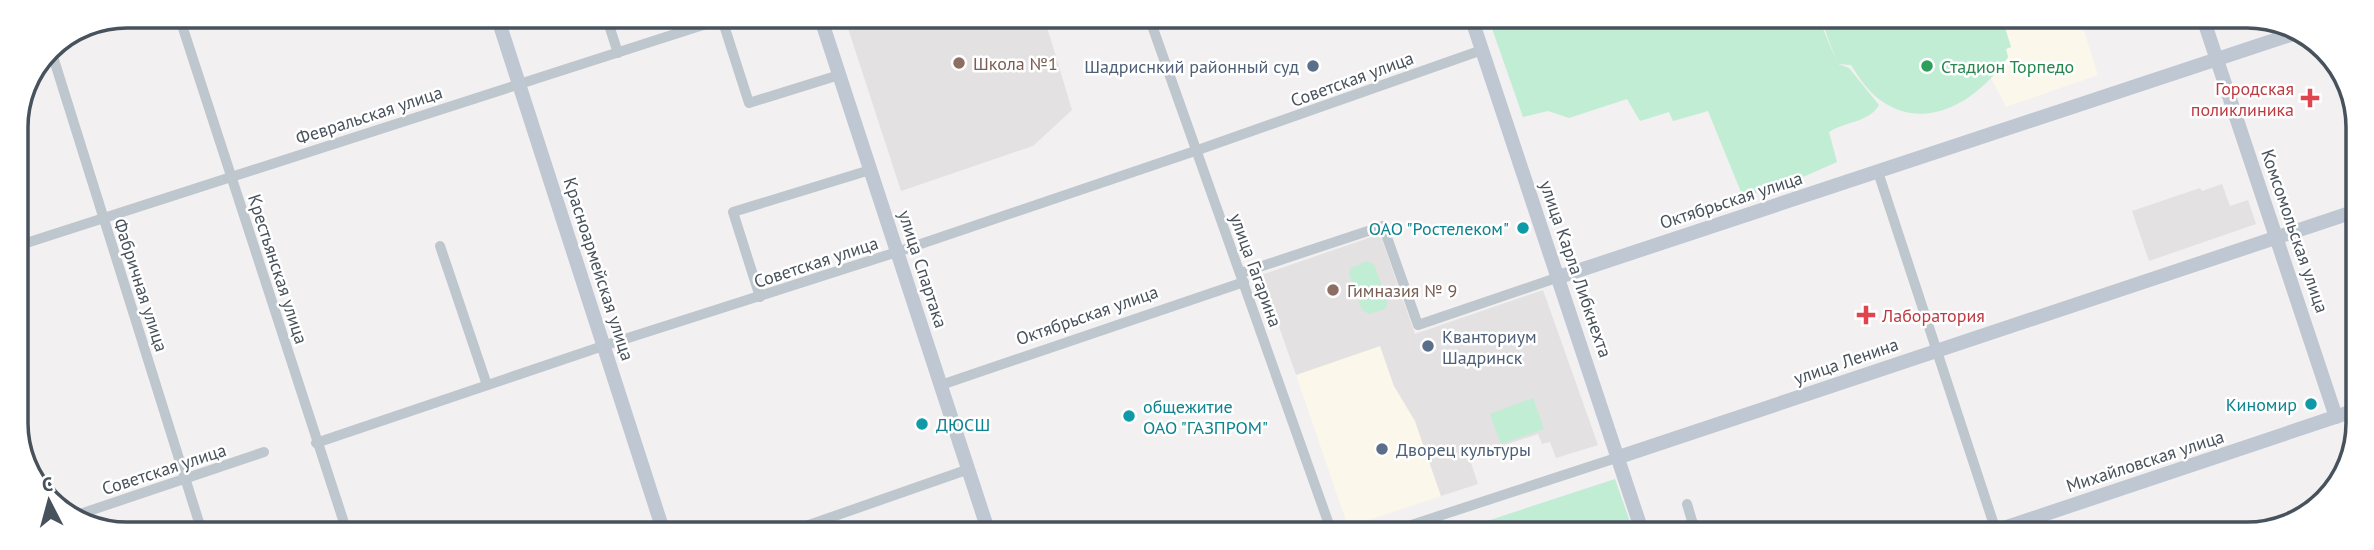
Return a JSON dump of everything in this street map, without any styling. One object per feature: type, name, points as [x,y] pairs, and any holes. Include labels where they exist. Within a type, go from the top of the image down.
[{"type":"street","name":"Крестьянская улица","points":[[183,28],[344,522]]},
{"type":"street","name":"Красноармейская улица","points":[[501,28],[660,522]]},
{"type":"street","points":[[610,28],[618,53]]},
{"type":"street","name":"Февральская улица","points":[[28,242],[695,28]]},
{"type":"street","points":[[730,28],[749,103],[839,75]]},
{"type":"street","name":"улица Спартака","points":[[824,28],[986,522]]},
{"type":"street","name":"улица Гагарина","points":[[1153,28],[1328,522]]},
{"type":"street","name":"улица Карла Либкнехта","points":[[1475,28],[1639,522]]},
{"type":"street","name":"Комсомольская улица","points":[[2206,28],[2336,417]]},
{"type":"street","name":"Октябрьская улица","points":[[942,385],[1383,226],[1418,325],[2287,36]]},
{"type":"street","name":"Советская улица","points":[[316,443],[603,346],[897,253],[1195,152],[1482,50]]},
{"type":"street","name":"Фабричная улица","points":[[54,61],[199,522]]},
{"type":"street","points":[[760,297],[733,212],[870,170]]},
{"type":"street","points":[[1878,172],[1990,522]]},
{"type":"street","name":"улица Ленина","points":[[1421,522],[2346,214]]},
{"type":"street","points":[[440,246],[487,385]]},
{"type":"street","name":"Михайловская улица","points":[[2026,522],[2346,414]]},
{"type":"street","name":"Советская улица","points":[[85,512],[264,452]]},
{"type":"street","points":[[817,522],[969,469]]},
{"type":"street","points":[[1687,504],[1692,522]]},
{"type":"shaded area","name":"Школа №1","points":[[848,28],[1047,28],[1072,110],[1033,146],[901,191]]},
{"type":"shaded area","points":[[2005,28],[2083,28],[2098,75],[2006,107],[1991,78],[2008,58],[2006,49],[2011,47]]},
{"type":"shaded area","points":[[2222,184],[2230,206],[2248,200],[2256,224],[2149,261],[2132,211],[2200,188],[2202,191]]},
{"type":"shaded area","points":[[1380,234],[1415,334],[1543,290],[1598,445],[1556,458],[1550,442],[1542,444],[1538,434],[1469,457],[1478,484],[1441,496],[1415,421],[1394,386],[1380,346],[1296,375],[1261,275]]},
{"type":"shaded area","points":[[1380,346],[1394,386],[1415,421],[1441,496],[1363,522],[1346,522],[1296,375]]},
{"type":"green space","points":[[1492,28],[1823,28],[1837,62],[1824,28],[2005,28],[2011,47],[2006,49],[2008,57],[1997,72],[1969,97],[1936,112],[1919,114],[1901,111],[1883,102],[1869,90],[1851,65],[1838,64],[1849,68],[1879,105],[1863,119],[1829,132],[1837,162],[1803,177],[1743,197],[1708,111],[1673,121],[1669,112],[1640,121],[1627,99],[1569,118],[1548,111],[1523,117]]},
{"type":"green space","points":[[1367,261],[1374,265],[1388,302],[1385,309],[1369,314],[1362,310],[1349,274],[1351,268]]},
{"type":"green space","points":[[1533,398],[1544,429],[1501,444],[1490,414]]},
{"type":"green space","points":[[1615,479],[1630,522],[1484,522]]},
{"type":"place","name":"Школа №1","points":[[959,63]]},
{"type":"place","name":"Шадриснкий районный суд","points":[[1313,66]]},
{"type":"place","name":"Стадион Торпедо","points":[[1927,66]]},
{"type":"place","name":"Городская поликлиника","points":[[2310,98]]},
{"type":"place","name":"ОАО \"Ростелеком\"","points":[[1523,228]]},
{"type":"place","name":"Гимназия № 9","points":[[1333,290]]},
{"type":"place","name":"Лаборатория","points":[[1866,315]]},
{"type":"place","name":"Кванториум Шадринск","points":[[1428,346]]},
{"type":"place","name":"Киномир","points":[[2311,404]]},
{"type":"place","name":"общежитие ОАО \"ГАЗПРОМ\"","points":[[1129,416]]},
{"type":"place","name":"ДЮСШ","points":[[922,424]]},
{"type":"place","name":"Дворец культуры","points":[[1382,449]]}]
